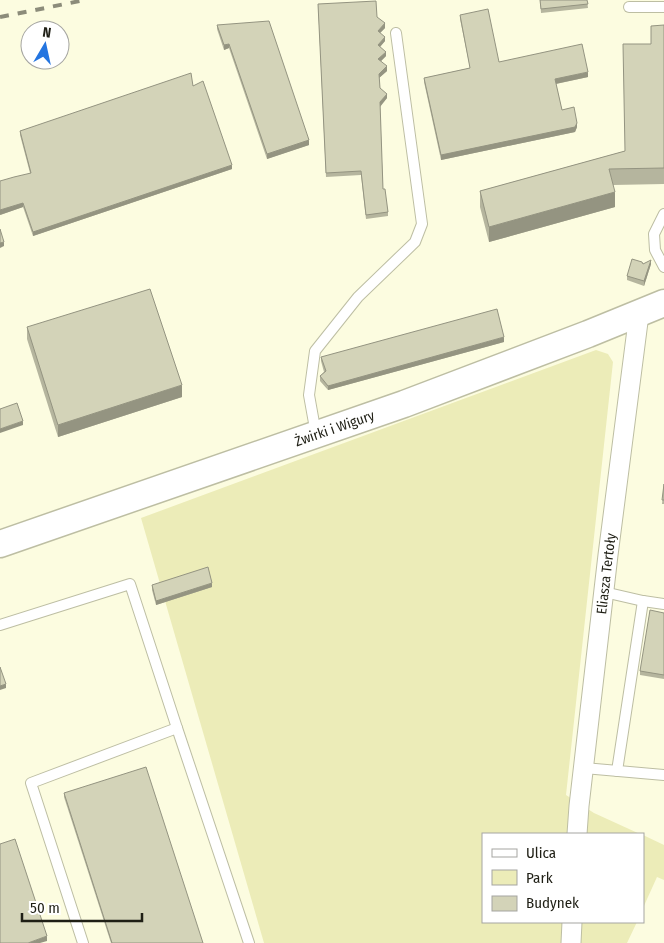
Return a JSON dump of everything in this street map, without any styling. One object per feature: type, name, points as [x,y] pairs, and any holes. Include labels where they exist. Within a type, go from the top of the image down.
[{"type":"street","name":"Żwirki i Wigury","points":[[0,544],[404,404],[664,303]]},
{"type":"street","name":"Eliasza Tertoły","points":[[577,833],[638,314]]},
{"type":"street","points":[[571,943],[572,923]]},
{"type":"lane","points":[[629,8],[664,7]]},
{"type":"lane","points":[[316,435],[309,395],[315,351],[358,297],[415,242],[422,224],[396,33]]},
{"type":"lane","points":[[664,214],[654,234],[655,250],[664,267]]},
{"type":"lane","points":[[0,625],[130,584],[249,943]]},
{"type":"lane","points":[[604,592],[664,604]]},
{"type":"lane","points":[[617,771],[643,601]]},
{"type":"lane","points":[[83,943],[31,783],[177,728]]},
{"type":"lane","points":[[584,768],[664,775]]},
{"type":"green space","points":[[596,350],[608,354],[613,362],[566,795],[594,813],[638,833],[482,833],[482,923],[637,923],[627,943],[264,943],[141,518]]},
{"type":"green space","points":[[644,835],[664,845],[664,880],[657,877],[644,906]]},
{"type":"building","points":[[540,0],[587,0],[588,4],[541,9]]},
{"type":"building","points":[[376,1],[377,17],[385,23],[378,31],[385,37],[378,45],[386,52],[378,59],[387,66],[379,74],[380,88],[387,94],[380,102],[383,189],[385,189],[388,212],[366,215],[361,171],[326,173],[318,4]]},
{"type":"building","points":[[488,9],[499,62],[582,44],[588,72],[555,79],[562,110],[574,107],[577,123],[575,127],[441,155],[424,78],[470,68],[460,15]]},
{"type":"building","points":[[269,21],[309,140],[267,154],[229,44],[224,45],[217,25]]},
{"type":"building","points":[[664,25],[664,168],[609,169],[615,192],[489,227],[480,191],[625,151],[623,44],[651,44],[651,26]]},
{"type":"building","points":[[191,73],[193,86],[203,81],[232,165],[33,232],[23,203],[0,210],[0,181],[31,173],[20,131]]},
{"type":"building","points":[[0,229],[4,242],[0,243]]},
{"type":"building","points":[[632,259],[643,264],[651,260],[644,281],[627,276]]},
{"type":"building","points":[[150,289],[182,385],[58,425],[27,327]]},
{"type":"building","points":[[497,309],[504,337],[328,386],[320,376],[326,371],[321,357]]},
{"type":"building","points":[[17,403],[23,421],[0,429],[0,409]]},
{"type":"building","points":[[664,484],[664,500],[662,500]]},
{"type":"building","points":[[208,567],[212,583],[156,601],[152,585]]},
{"type":"building","points":[[650,610],[664,613],[664,675],[640,671]]},
{"type":"building","points":[[0,667],[6,684],[0,686]]},
{"type":"building","points":[[146,767],[203,943],[112,943],[64,793]]},
{"type":"building","points":[[15,839],[47,936],[28,943],[0,943],[0,844]]},
{"type":"railway","points":[[0,17],[85,0]]}]
